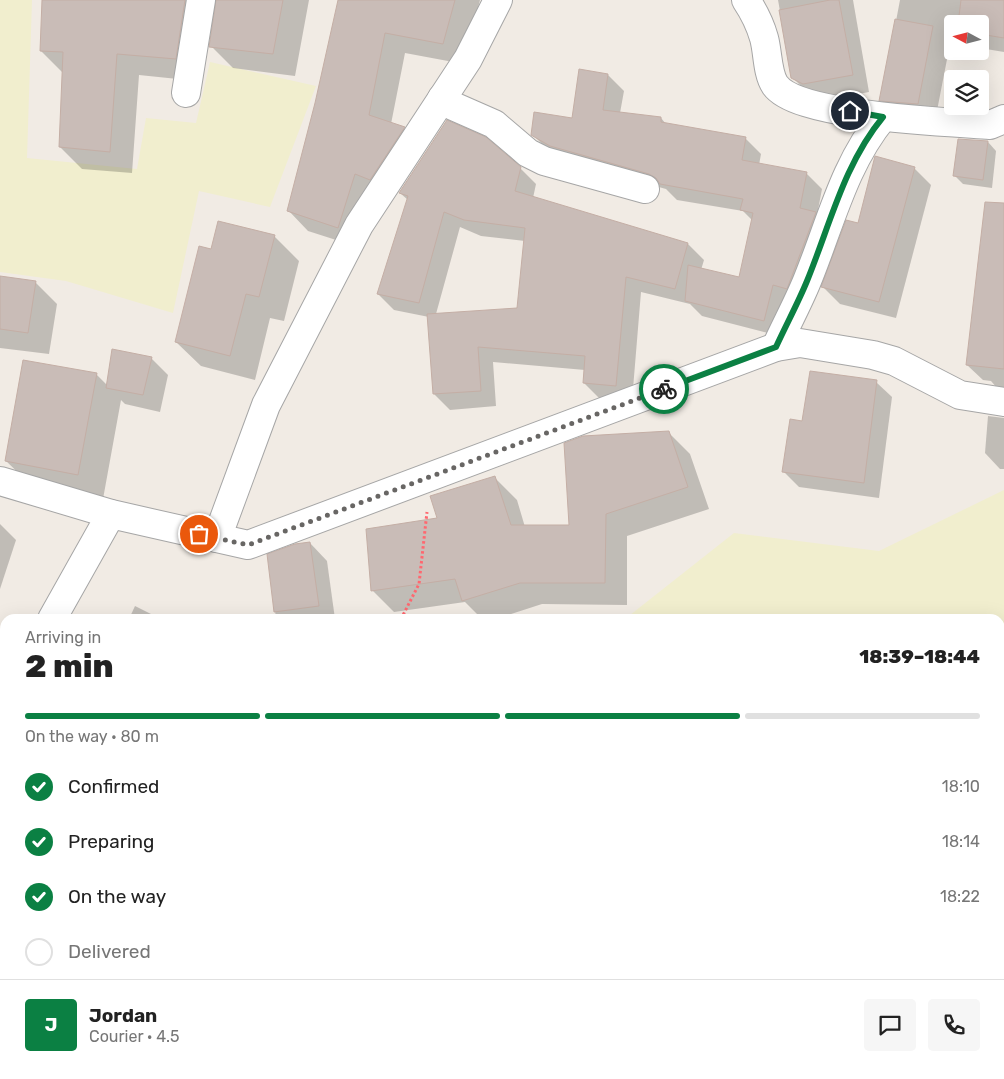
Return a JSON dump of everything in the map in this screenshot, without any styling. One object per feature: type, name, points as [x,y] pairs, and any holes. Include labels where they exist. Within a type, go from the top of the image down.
[{"type":"street","points":[[186,93],[201,0]]},
{"type":"street","points":[[217,538],[266,405],[359,225],[468,59],[498,0]]},
{"type":"street","points":[[746,0],[754,13],[764,38],[775,85],[786,95],[832,108],[883,117],[990,125],[1004,119]]},
{"type":"street","points":[[442,98],[453,106],[494,124],[528,153],[544,161],[645,189]]},
{"type":"street","points":[[776,347],[807,281],[837,199],[873,129],[883,117]]},
{"type":"street","points":[[0,481],[111,514],[248,545],[776,347],[800,343],[873,355],[894,361],[960,395],[1004,402]]},
{"type":"street","points":[[55,614],[111,514]]},
{"type":"path","points":[[404,614],[419,584],[427,512],[419,480]]},
{"type":"shaded area","points":[[0,0],[32,0],[27,158],[137,169],[146,118],[196,123],[210,62],[316,86],[270,207],[199,191],[173,313],[66,281],[0,272]]},
{"type":"shaded area","points":[[1004,490],[1004,614],[631,614],[734,533],[879,551]]},
{"type":"building","points":[[42,0],[185,0],[176,59],[117,54],[110,152],[59,147],[63,52],[40,51]]},
{"type":"building","points":[[216,0],[283,0],[273,54],[209,47]]},
{"type":"building","points":[[338,0],[455,0],[443,44],[385,33],[369,115],[405,127],[370,180],[355,174],[338,228],[287,211],[315,103]]},
{"type":"building","points":[[839,0],[853,75],[803,84],[791,78],[779,10]]},
{"type":"building","points":[[961,0],[1004,0],[1004,38],[989,36],[989,15],[959,15]]},
{"type":"building","points":[[895,19],[933,26],[918,104],[879,101]]},
{"type":"building","points":[[579,69],[608,74],[603,110],[661,117],[661,122],[746,137],[742,160],[807,172],[800,208],[816,212],[787,289],[773,285],[764,321],[685,301],[688,265],[739,277],[753,213],[740,210],[743,199],[660,184],[656,178],[649,174],[550,146],[531,135],[534,112],[572,118]]},
{"type":"building","points":[[447,120],[486,137],[521,167],[515,191],[688,243],[675,289],[626,277],[616,386],[583,383],[585,356],[478,347],[481,391],[433,394],[427,314],[517,308],[525,228],[464,220],[444,212],[419,303],[377,294],[408,196],[399,193]]},
{"type":"building","points":[[958,139],[988,141],[983,180],[953,176]]},
{"type":"building","points":[[875,156],[915,167],[879,302],[821,287],[846,220],[858,223]]},
{"type":"building","points":[[985,202],[1004,203],[1004,369],[966,365]]},
{"type":"building","points":[[218,221],[275,235],[259,297],[246,294],[230,356],[175,342],[199,246],[211,249]]},
{"type":"building","points":[[0,276],[36,281],[28,333],[0,329]]},
{"type":"building","points":[[112,349],[152,357],[143,395],[106,388]]},
{"type":"building","points":[[23,360],[97,373],[78,475],[5,461]]},
{"type":"building","points":[[810,371],[877,380],[864,483],[782,472],[790,419],[802,421]]},
{"type":"building","points":[[669,431],[688,487],[606,514],[605,583],[520,583],[462,601],[455,579],[371,591],[366,529],[437,518],[430,496],[495,476],[511,525],[569,525],[564,443],[583,436]]},
{"type":"building","points":[[310,542],[319,606],[274,612],[267,554],[295,544]]},
{"type":"way so far","points":[[199,534],[248,545],[664,389]]},
{"type":"route","points":[[664,389],[776,347],[807,281],[837,199],[873,129],[883,117],[850,111]]}]
